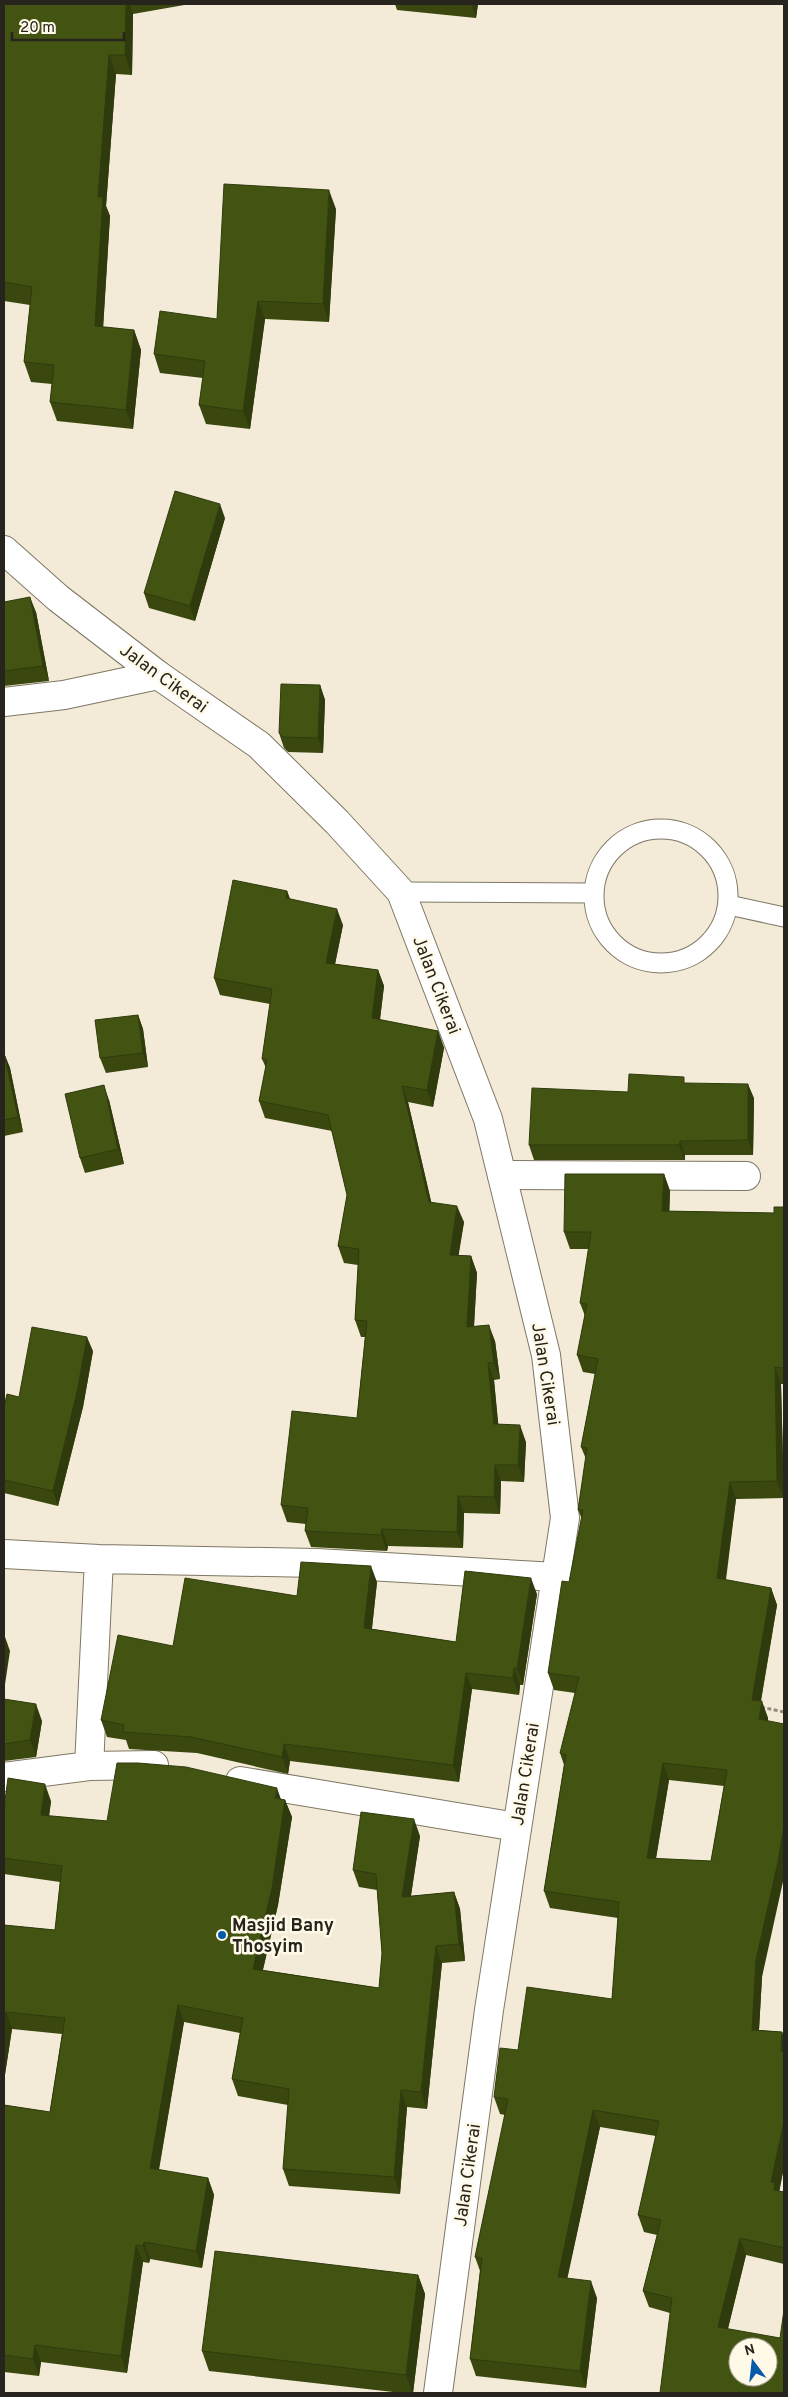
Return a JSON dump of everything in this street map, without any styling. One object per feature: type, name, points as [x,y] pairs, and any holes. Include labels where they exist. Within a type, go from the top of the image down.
[{"type":"street","name":"Jalan Cikerai","points":[[4,550],[58,598],[158,675],[259,745],[337,822],[401,892],[488,1119],[546,1355],[565,1518],[488,2020],[438,2393]]},
{"type":"street","points":[[4,702],[64,695],[158,675]]},
{"type":"street","points":[[502,1175],[746,1176]]},
{"type":"street","points":[[4,1554],[99,1560],[317,1563],[556,1577]]},
{"type":"street","points":[[89,1766],[99,1560]]},
{"type":"street","points":[[4,1777],[89,1766],[145,1764],[178,1768]]},
{"type":"street","points":[[213,1774],[259,1785],[517,1827]]},
{"type":"lane","points":[[652,828],[683,831],[710,848],[726,875],[729,905],[718,933],[698,954],[669,964],[640,961],[614,946],[598,922],[592,893],[601,863],[623,840],[652,828]]},
{"type":"lane","points":[[401,892],[592,893]]},
{"type":"lane","points":[[729,905],[784,917]]},
{"type":"path","points":[[753,1707],[784,1712]]},
{"type":"building","points":[[4,4],[126,4],[125,55],[109,55],[98,197],[103,197],[95,326],[134,330],[126,410],[50,402],[54,365],[24,362],[32,287],[4,282]]},
{"type":"building","points":[[224,184],[329,190],[323,304],[258,301],[243,411],[199,405],[205,361],[154,354],[160,311],[217,319]]},
{"type":"building","points":[[175,491],[220,504],[190,606],[144,593]]},
{"type":"building","points":[[30,597],[43,666],[4,671],[4,602]]},
{"type":"building","points":[[281,684],[320,685],[318,738],[283,737],[279,733]]},
{"type":"building","points":[[233,880],[287,891],[286,898],[337,909],[326,963],[378,970],[372,1018],[438,1031],[427,1090],[402,1086],[429,1202],[457,1206],[450,1255],[471,1256],[467,1327],[489,1325],[494,1363],[488,1363],[494,1424],[520,1425],[518,1465],[495,1465],[494,1497],[458,1496],[457,1532],[382,1529],[381,1535],[305,1531],[308,1508],[281,1505],[292,1411],[357,1418],[367,1321],[355,1320],[359,1249],[338,1246],[347,1195],[328,1115],[259,1101],[267,1060],[262,1059],[272,989],[214,978]]},
{"type":"building","points":[[138,1015],[143,1053],[100,1058],[95,1020]]},
{"type":"building","points":[[4,1053],[18,1117],[4,1120]]},
{"type":"building","points":[[629,1074],[684,1077],[684,1083],[748,1084],[748,1140],[680,1141],[679,1145],[529,1145],[532,1088],[628,1092]]},
{"type":"building","points":[[104,1085],[118,1149],[80,1158],[65,1094]]},
{"type":"building","points":[[565,1174],[664,1174],[662,1211],[774,1213],[774,1207],[784,1207],[784,1368],[775,1367],[777,1481],[730,1482],[717,1578],[771,1588],[752,1700],[762,1701],[759,1719],[784,1724],[784,1825],[778,1862],[756,1960],[752,2030],[782,2032],[781,2051],[784,2052],[784,2121],[771,2182],[775,2183],[774,2190],[784,2192],[784,2248],[740,2238],[718,2327],[774,2337],[728,2337],[728,2387],[778,2387],[778,2338],[780,2338],[784,2310],[784,2393],[660,2393],[672,2298],[643,2291],[661,2220],[638,2215],[659,2121],[593,2110],[558,2277],[591,2281],[580,2371],[470,2359],[482,2258],[475,2257],[508,2099],[494,2097],[500,2048],[518,2050],[527,1987],[612,1999],[619,1902],[544,1891],[566,1755],[560,1753],[579,1677],[548,1673],[562,1581],[569,1582],[583,1510],[578,1510],[587,1448],[581,1447],[598,1359],[577,1355],[587,1304],[580,1303],[591,1232],[564,1232]],"holes":[[[663,1763],[727,1770],[711,1861],[647,1858]]]},
{"type":"building","points":[[32,1327],[87,1337],[77,1392],[53,1491],[4,1480],[4,1407],[7,1394],[19,1397]]},
{"type":"building","points":[[301,1562],[371,1566],[364,1628],[456,1642],[465,1571],[531,1578],[517,1669],[514,1668],[513,1678],[466,1673],[453,1765],[284,1744],[282,1757],[191,1737],[123,1732],[124,1725],[101,1720],[118,1635],[173,1646],[185,1578],[297,1596]]},
{"type":"building","points":[[4,1699],[36,1704],[30,1740],[4,1744]]},
{"type":"building","points":[[117,1763],[186,1767],[277,1788],[275,1798],[285,1800],[272,1888],[253,1969],[379,1988],[382,1953],[376,1874],[353,1870],[361,1812],[414,1819],[402,1897],[454,1892],[459,1944],[436,1946],[421,2092],[401,2090],[394,2177],[283,2169],[289,2089],[232,2079],[243,2018],[178,2005],[150,2168],[208,2178],[196,2251],[144,2242],[143,2246],[136,2245],[121,2356],[35,2345],[33,2359],[4,2355],[4,2105],[50,2112],[65,2018],[6,2012],[4,2025],[4,1925],[55,1930],[62,1866],[4,1858],[4,1808],[8,1778],[45,1784],[41,1815],[107,1821]]},
{"type":"building","points":[[215,2251],[418,2275],[406,2375],[202,2351]]},
{"type":"place","name":"Masjid Bany Thosyim","points":[[222,1935]]}]
